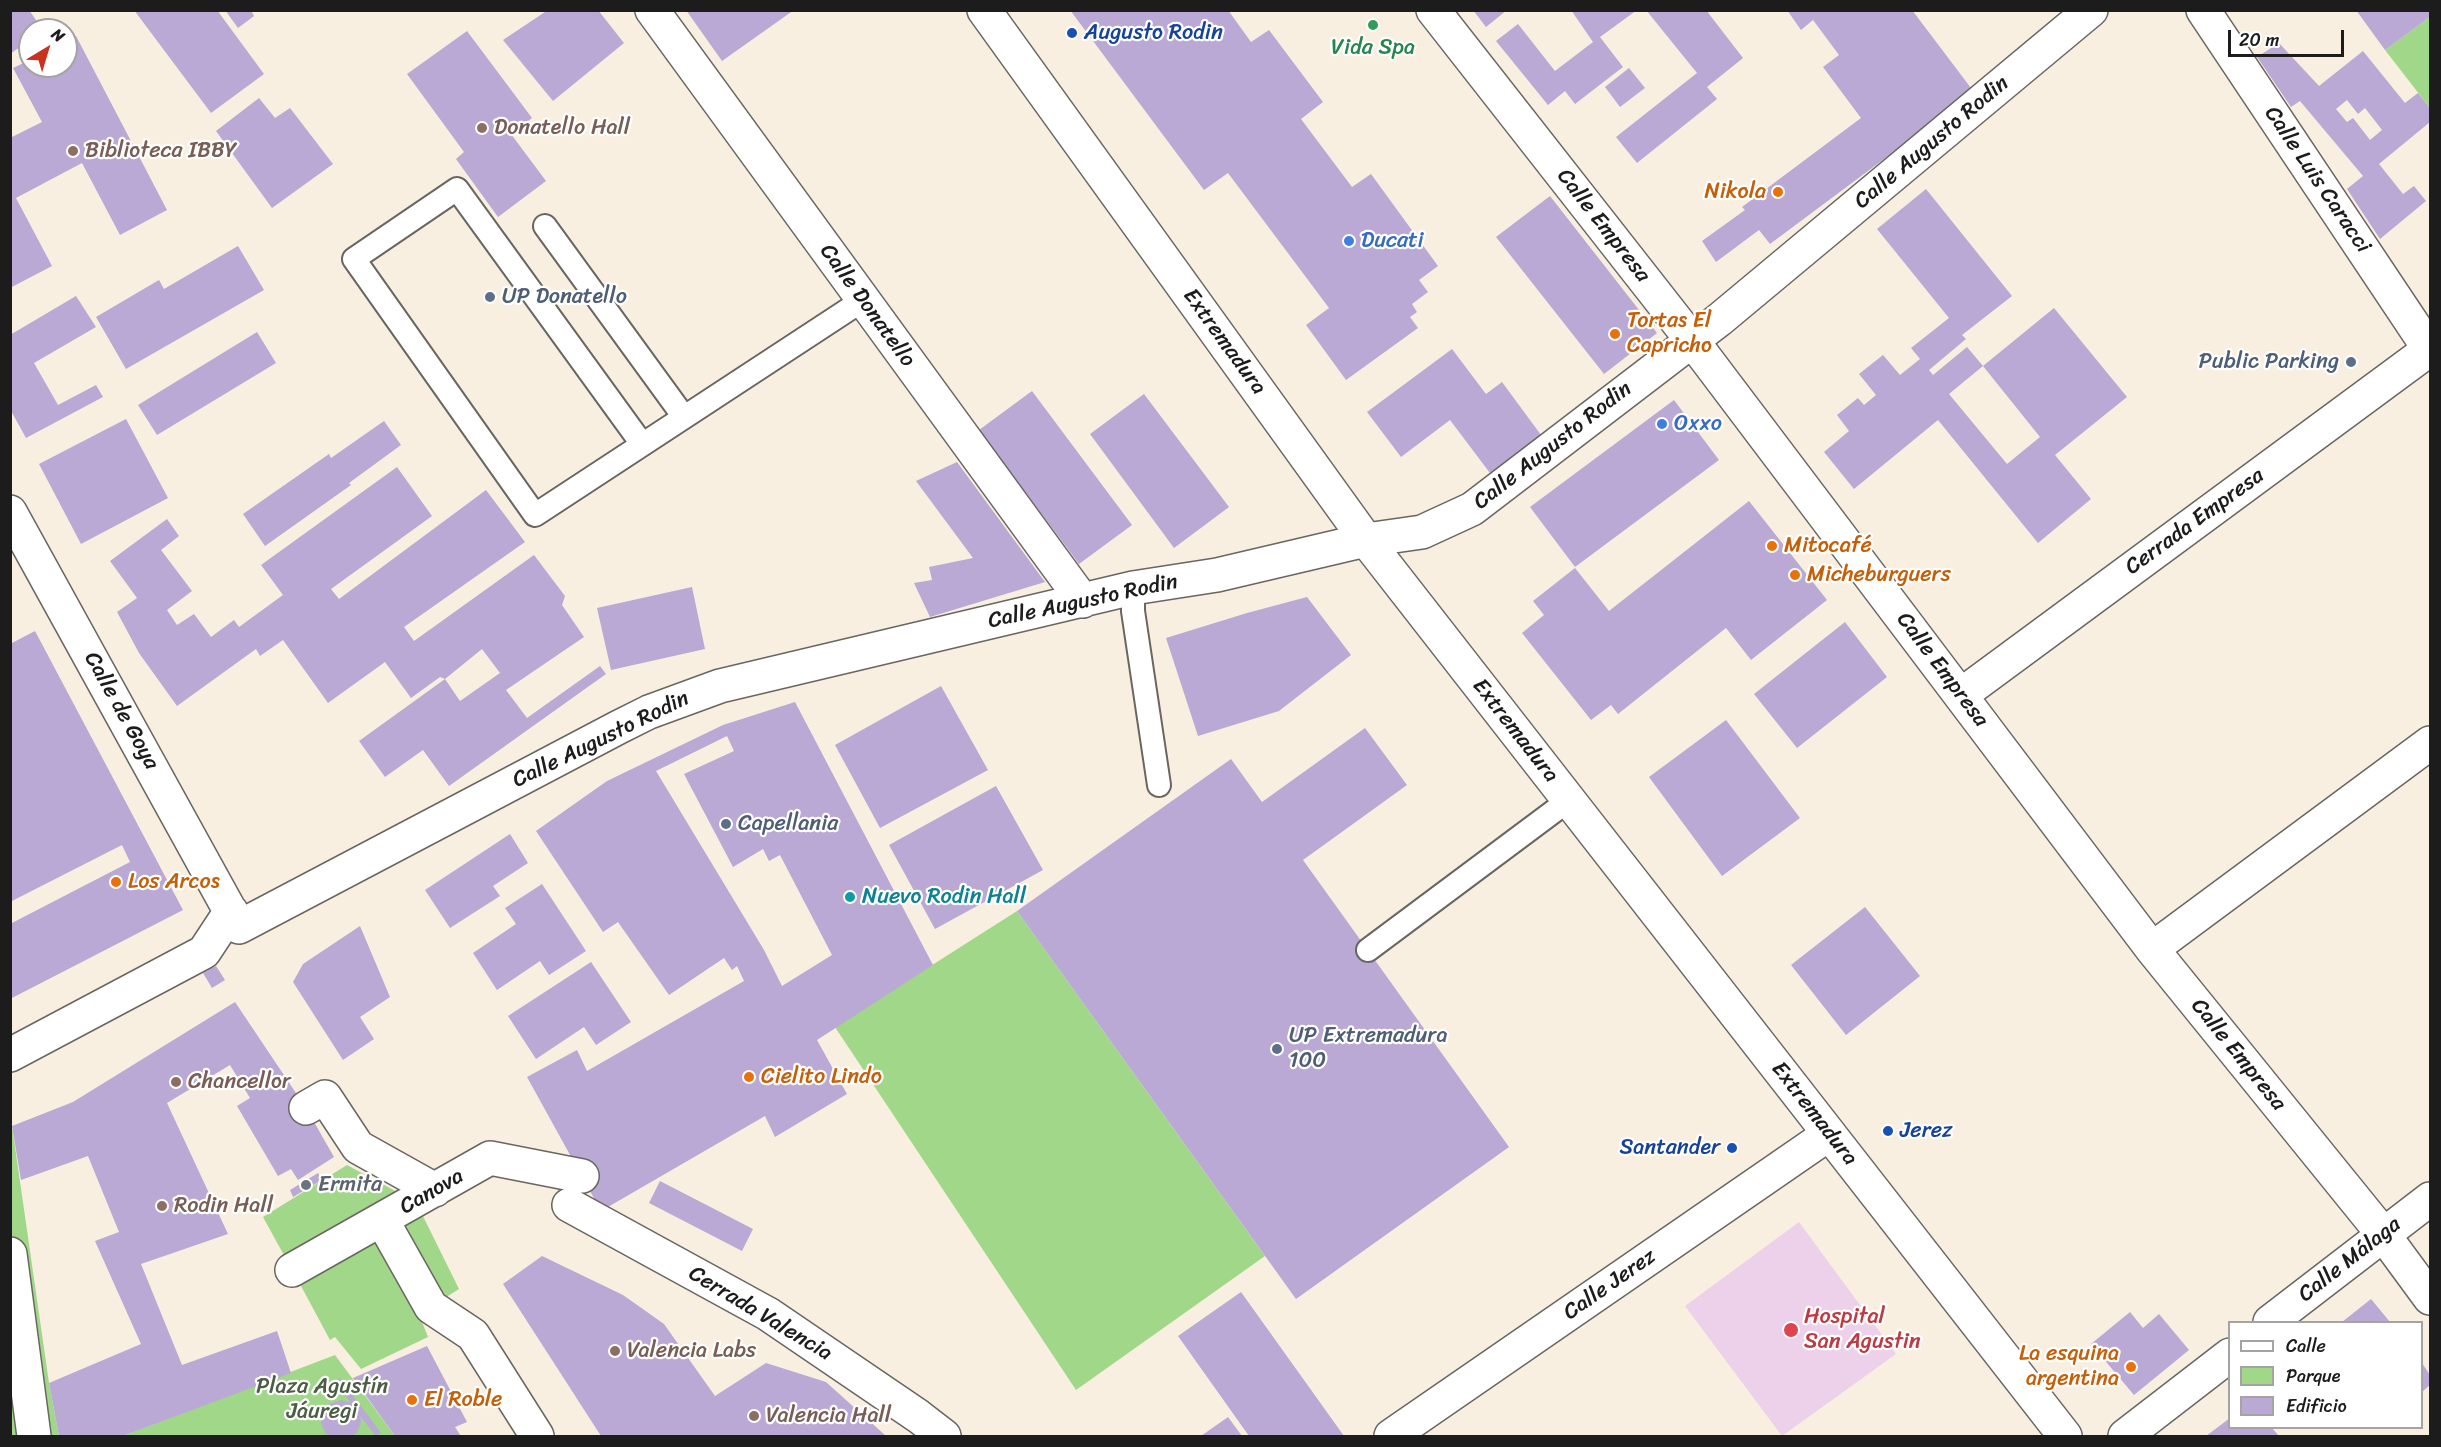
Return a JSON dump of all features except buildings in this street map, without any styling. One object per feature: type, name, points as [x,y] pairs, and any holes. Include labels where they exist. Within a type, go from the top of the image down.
[{"type":"street","name":"Calle Donatello","points":[[652,10],[1083,601]]},
{"type":"street","name":"Extremadura","points":[[984,10],[1366,540],[2066,1437]]},
{"type":"street","name":"Calle Empresa","points":[[1433,10],[1691,339],[2152,949],[2383,1234],[2430,1298]]},
{"type":"street","name":"Calle Augusto Rodin","points":[[231,911],[239,927],[619,727],[684,698],[720,686],[1133,588],[1217,575],[1366,540],[1422,532],[1472,509],[1691,339],[1719,320],[2091,10]]},
{"type":"street","name":"Calle Luis Caracci","points":[[2203,10],[2430,350]]},
{"type":"street","name":"Cerrada Empresa","points":[[1961,694],[2430,350]]},
{"type":"street","name":"Calle de Goya","points":[[10,512],[231,911]]},
{"type":"street","points":[[2152,949],[2430,743]]},
{"type":"street","points":[[10,1055],[204,952],[231,911]]},
{"type":"street","points":[[306,1108],[325,1097],[358,1147],[435,1190]]},
{"type":"street","name":"Calle Jerez","points":[[1391,1437],[1829,1134]]},
{"type":"street","name":"Canova","points":[[292,1270],[490,1158],[575,1191]]},
{"type":"street","name":"Cerrada Valencia","points":[[575,1191],[768,1314],[918,1416],[944,1437]]},
{"type":"street","name":"Calle Málaga","points":[[2273,1321],[2430,1199]]},
{"type":"street","points":[[382,1220],[431,1307],[473,1335],[537,1437]]},
{"type":"street","points":[[10,1254],[34,1437]]},
{"type":"street","points":[[2125,1437],[2228,1355]]},
{"type":"lane","points":[[642,444],[457,189],[354,259],[536,515],[863,300]]},
{"type":"lane","points":[[545,226],[684,417]]},
{"type":"lane","points":[[1133,588],[1133,611],[1160,785]]},
{"type":"lane","points":[[1368,950],[1569,800]]},
{"type":"shaded area","name":"Hospital San Agustin","points":[[1799,1222],[1896,1354],[1782,1436],[1685,1306]]},
{"type":"green space","points":[[2430,17],[2430,108],[2385,50]]},
{"type":"green space","points":[[1017,911],[1265,1256],[1076,1390],[835,1027]]},
{"type":"green space","points":[[12,1126],[49,1383],[59,1436],[11,1436],[10,1127]]},
{"type":"green space","points":[[347,1165],[414,1201],[291,1268],[263,1217]]},
{"type":"green space","points":[[416,1202],[459,1289],[432,1306],[384,1221]]},
{"type":"green space","points":[[382,1221],[428,1337],[361,1369],[335,1337],[330,1340],[293,1271]]},
{"type":"green space","name":"Plaza Agustín Jáuregi","points":[[335,1355],[395,1436],[123,1436]]},
{"type":"place","name":"Vida Spa","points":[[1373,25]]},
{"type":"place","name":"Augusto Rodin","points":[[1072,33]]},
{"type":"place","name":"Donatello Hall","points":[[482,128]]},
{"type":"place","name":"Biblioteca IBBY","points":[[73,151]]},
{"type":"place","name":"Nikola","points":[[1778,192]]},
{"type":"place","name":"Ducati","points":[[1349,241]]},
{"type":"place","name":"UP Donatello","points":[[490,297]]},
{"type":"place","name":"Tortas El Capricho","points":[[1615,334]]},
{"type":"place","name":"Public Parking","points":[[2351,362]]},
{"type":"place","name":"Oxxo","points":[[1662,424]]},
{"type":"place","name":"Mitocafé","points":[[1772,546]]},
{"type":"place","name":"Micheburguers","points":[[1795,575]]},
{"type":"place","name":"Capellania","points":[[726,824]]},
{"type":"place","name":"Los Arcos","points":[[116,882]]},
{"type":"place","name":"Nuevo Rodin Hall","points":[[850,897]]},
{"type":"place","name":"UP Extremadura 100","points":[[1277,1049]]},
{"type":"place","name":"Cielito Lindo","points":[[749,1077]]},
{"type":"place","name":"Chancellor","points":[[176,1082]]},
{"type":"place","name":"Jerez","points":[[1888,1131]]},
{"type":"place","name":"Santander","points":[[1732,1148]]},
{"type":"place","name":"Ermita","points":[[306,1185]]},
{"type":"place","name":"Rodin Hall","points":[[162,1206]]},
{"type":"place","name":"Hospital San Agustin","points":[[1791,1330]]},
{"type":"place","name":"Valencia Labs","points":[[615,1351]]},
{"type":"place","name":"La esquina argentina","points":[[2131,1367]]},
{"type":"place","name":"El Roble","points":[[412,1400]]},
{"type":"place","name":"Valencia Hall","points":[[754,1416]]}]
